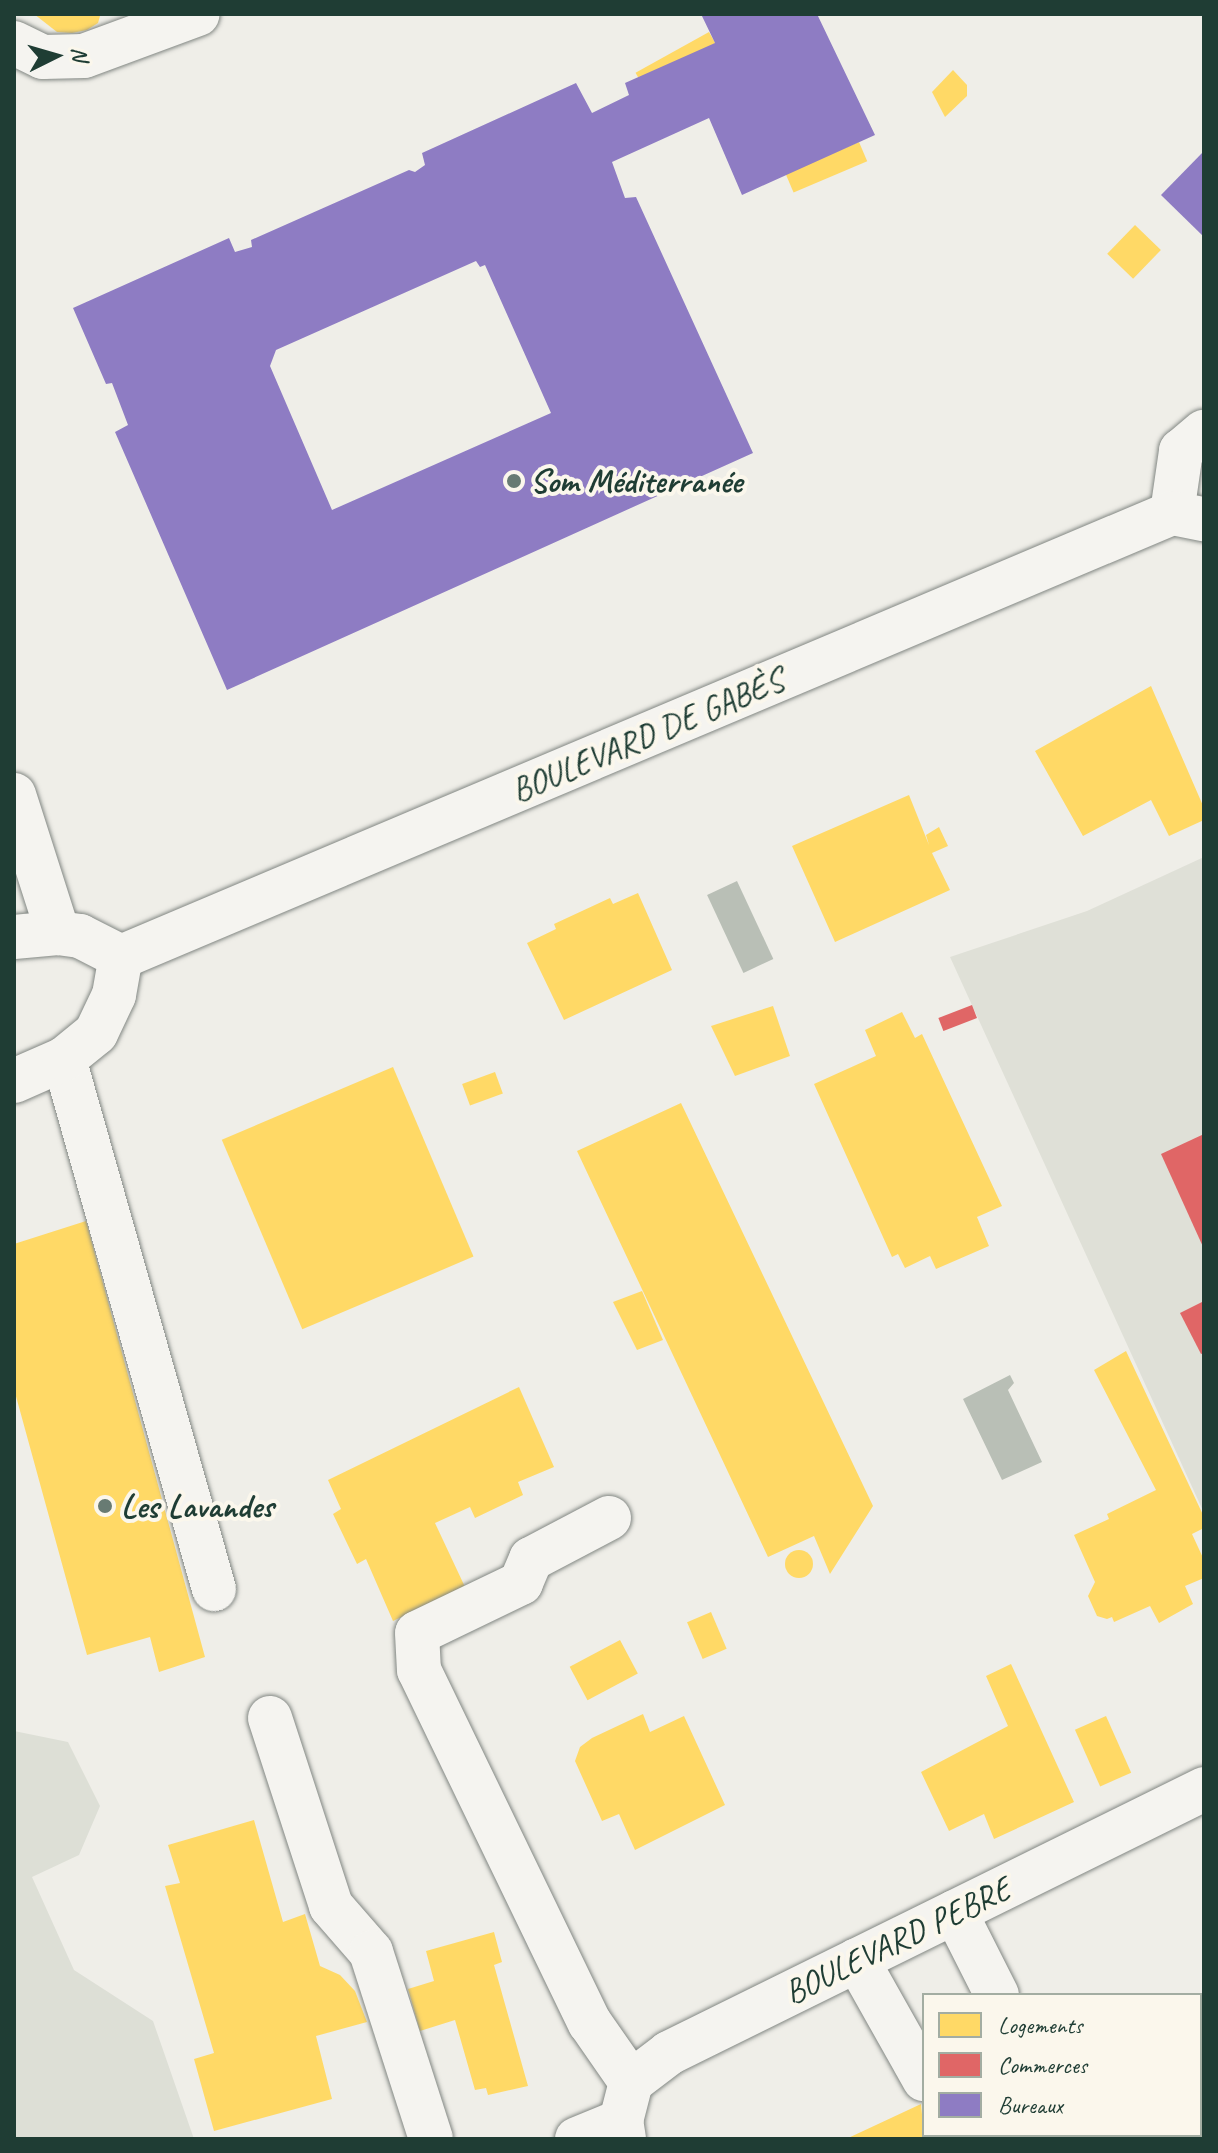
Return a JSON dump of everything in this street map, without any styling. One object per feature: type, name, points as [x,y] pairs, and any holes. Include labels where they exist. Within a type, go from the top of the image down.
[{"type":"street","points":[[14,43],[43,57],[84,56],[198,14]]},
{"type":"street","name":"BOULEVARD DE GABÈS","points":[[121,957],[1188,516],[1181,451],[1204,432]]},
{"type":"street","points":[[14,795],[22,848],[58,933]]},
{"type":"street","points":[[14,937],[58,933],[80,936],[121,957],[114,995],[96,1033],[64,1059],[14,1081]]},
{"type":"street","points":[[64,1059],[214,1589]]},
{"type":"street","points":[[609,1518],[531,1559],[521,1583],[417,1633],[419,1670],[590,2023],[625,2114]]},
{"type":"street","points":[[270,1718],[331,1906],[371,1952],[431,2139]]},
{"type":"street","name":"BOULEVARD PEBRE","points":[[577,2139],[625,2114],[669,2053],[1204,1789]]},
{"type":"street","points":[[955,1912],[996,1993]]},
{"type":"street","points":[[857,1960],[922,2075]]},
{"type":"shaded area","points":[[1204,857],[1204,1513],[950,957],[1087,911]]},
{"type":"shaded area","points":[[737,881],[773,959],[743,973],[707,895]]},
{"type":"shaded area","points":[[1010,1375],[1014,1383],[1008,1390],[1042,1462],[1002,1480],[963,1399]]},
{"type":"shaded area","points":[[14,1731],[68,1742],[100,1806],[79,1855],[32,1877],[74,1970],[153,2021],[194,2139],[14,2139]]},
{"type":"building: Logements","points":[[34,14],[100,16],[98,23],[87,30],[72,33],[57,32]]},
{"type":"building: Logements","points":[[709,32],[715,43],[642,84],[636,73]]},
{"type":"building: Logements","points":[[953,70],[967,85],[967,96],[945,117],[932,92]]},
{"type":"building: Logements","points":[[859,142],[867,161],[794,193],[785,173]]},
{"type":"building: Logements","points":[[1135,225],[1161,250],[1133,279],[1107,254]]},
{"type":"building: Logements","points":[[1151,686],[1204,808],[1204,820],[1169,836],[1151,800],[1083,836],[1035,751]]},
{"type":"building: Logements","points":[[909,795],[929,845],[926,835],[939,827],[948,846],[932,853],[950,890],[835,942],[792,846]]},
{"type":"building: Logements","points":[[638,893],[672,970],[564,1020],[527,943],[556,929],[554,924],[610,898],[613,904]]},
{"type":"building: Logements","points":[[773,1006],[790,1056],[735,1076],[711,1026]]},
{"type":"building: Logements","points":[[902,1012],[915,1038],[922,1034],[1002,1206],[977,1217],[989,1246],[936,1269],[930,1256],[905,1268],[898,1254],[892,1257],[814,1084],[876,1056],[865,1030]]},
{"type":"building: Logements","points":[[393,1067],[473,1257],[302,1329],[222,1140]]},
{"type":"building: Logements","points":[[495,1072],[503,1094],[470,1106],[462,1084]]},
{"type":"building: Logements","points":[[681,1103],[873,1506],[830,1574],[814,1536],[768,1557],[577,1151]]},
{"type":"building: Logements","name":"Les Lavandes","points":[[86,1221],[205,1657],[159,1672],[150,1637],[87,1655],[14,1389],[14,1244]]},
{"type":"building: Logements","points":[[642,1291],[663,1340],[637,1350],[613,1302]]},
{"type":"building: Logements","points":[[1126,1351],[1204,1517],[1204,1528],[1192,1534],[1204,1560],[1204,1578],[1185,1586],[1193,1604],[1159,1623],[1150,1606],[1114,1622],[1112,1617],[1097,1616],[1088,1596],[1095,1582],[1074,1535],[1109,1519],[1107,1514],[1156,1490],[1094,1370]]},
{"type":"building: Logements","points":[[519,1387],[554,1467],[518,1482],[523,1495],[475,1518],[470,1507],[435,1523],[465,1587],[393,1621],[366,1559],[357,1564],[333,1514],[341,1509],[328,1480]]},
{"type":"building: Logements","points":[[799,1550],[809,1554],[813,1564],[809,1574],[799,1578],[789,1574],[785,1564],[789,1554]]},
{"type":"building: Logements","points":[[711,1612],[727,1649],[703,1659],[687,1622]]},
{"type":"building: Logements","points":[[620,1640],[638,1674],[588,1700],[570,1667]]},
{"type":"building: Logements","points":[[1011,1664],[1074,1802],[994,1839],[984,1814],[949,1831],[921,1772],[1008,1726],[986,1676]]},
{"type":"building: Logements","points":[[643,1714],[650,1732],[684,1716],[725,1805],[635,1850],[619,1814],[602,1821],[575,1761],[580,1747],[592,1738]]},
{"type":"building: Logements","points":[[1106,1716],[1131,1773],[1100,1786],[1075,1730]]},
{"type":"building: Logements","points":[[254,1820],[283,1922],[305,1914],[320,1966],[340,1975],[355,1991],[367,2022],[316,2036],[332,2099],[214,2131],[194,2059],[214,2053],[165,1886],[180,1883],[168,1845]]},
{"type":"building: Logements","points":[[494,1932],[502,1962],[494,1965],[528,2086],[488,2095],[486,2088],[475,2090],[455,2020],[420,2031],[408,1989],[434,1981],[426,1951]]},
{"type":"building: Logements","points":[[921,2104],[922,2137],[957,2139],[846,2139]]},
{"type":"building: Commerces","points":[[972,1005],[977,1018],[943,1031],[938,1018]]},
{"type":"building: Commerces","points":[[1204,1134],[1204,1249],[1161,1154]]},
{"type":"building: Commerces","points":[[1204,1301],[1204,1353],[1201,1354],[1180,1313]]},
{"type":"building: Bureaux","points":[[701,14],[817,14],[875,135],[742,195],[709,118],[612,162],[625,198],[636,197],[753,453],[227,690],[115,432],[128,425],[112,383],[106,384],[73,308],[229,238],[235,252],[252,247],[251,240],[409,170],[415,172],[425,165],[422,153],[576,83],[592,113],[629,95],[625,83],[715,43]],"holes":[[[476,261],[480,267],[485,265],[551,413],[332,510],[270,366],[276,350]]]},
{"type":"building: Bureaux","points":[[1204,151],[1204,237],[1161,195]]},
{"type":"place","name":"Som Méditerranée","points":[[514,481]]},
{"type":"place","name":"Les Lavandes","points":[[105,1506]]}]
